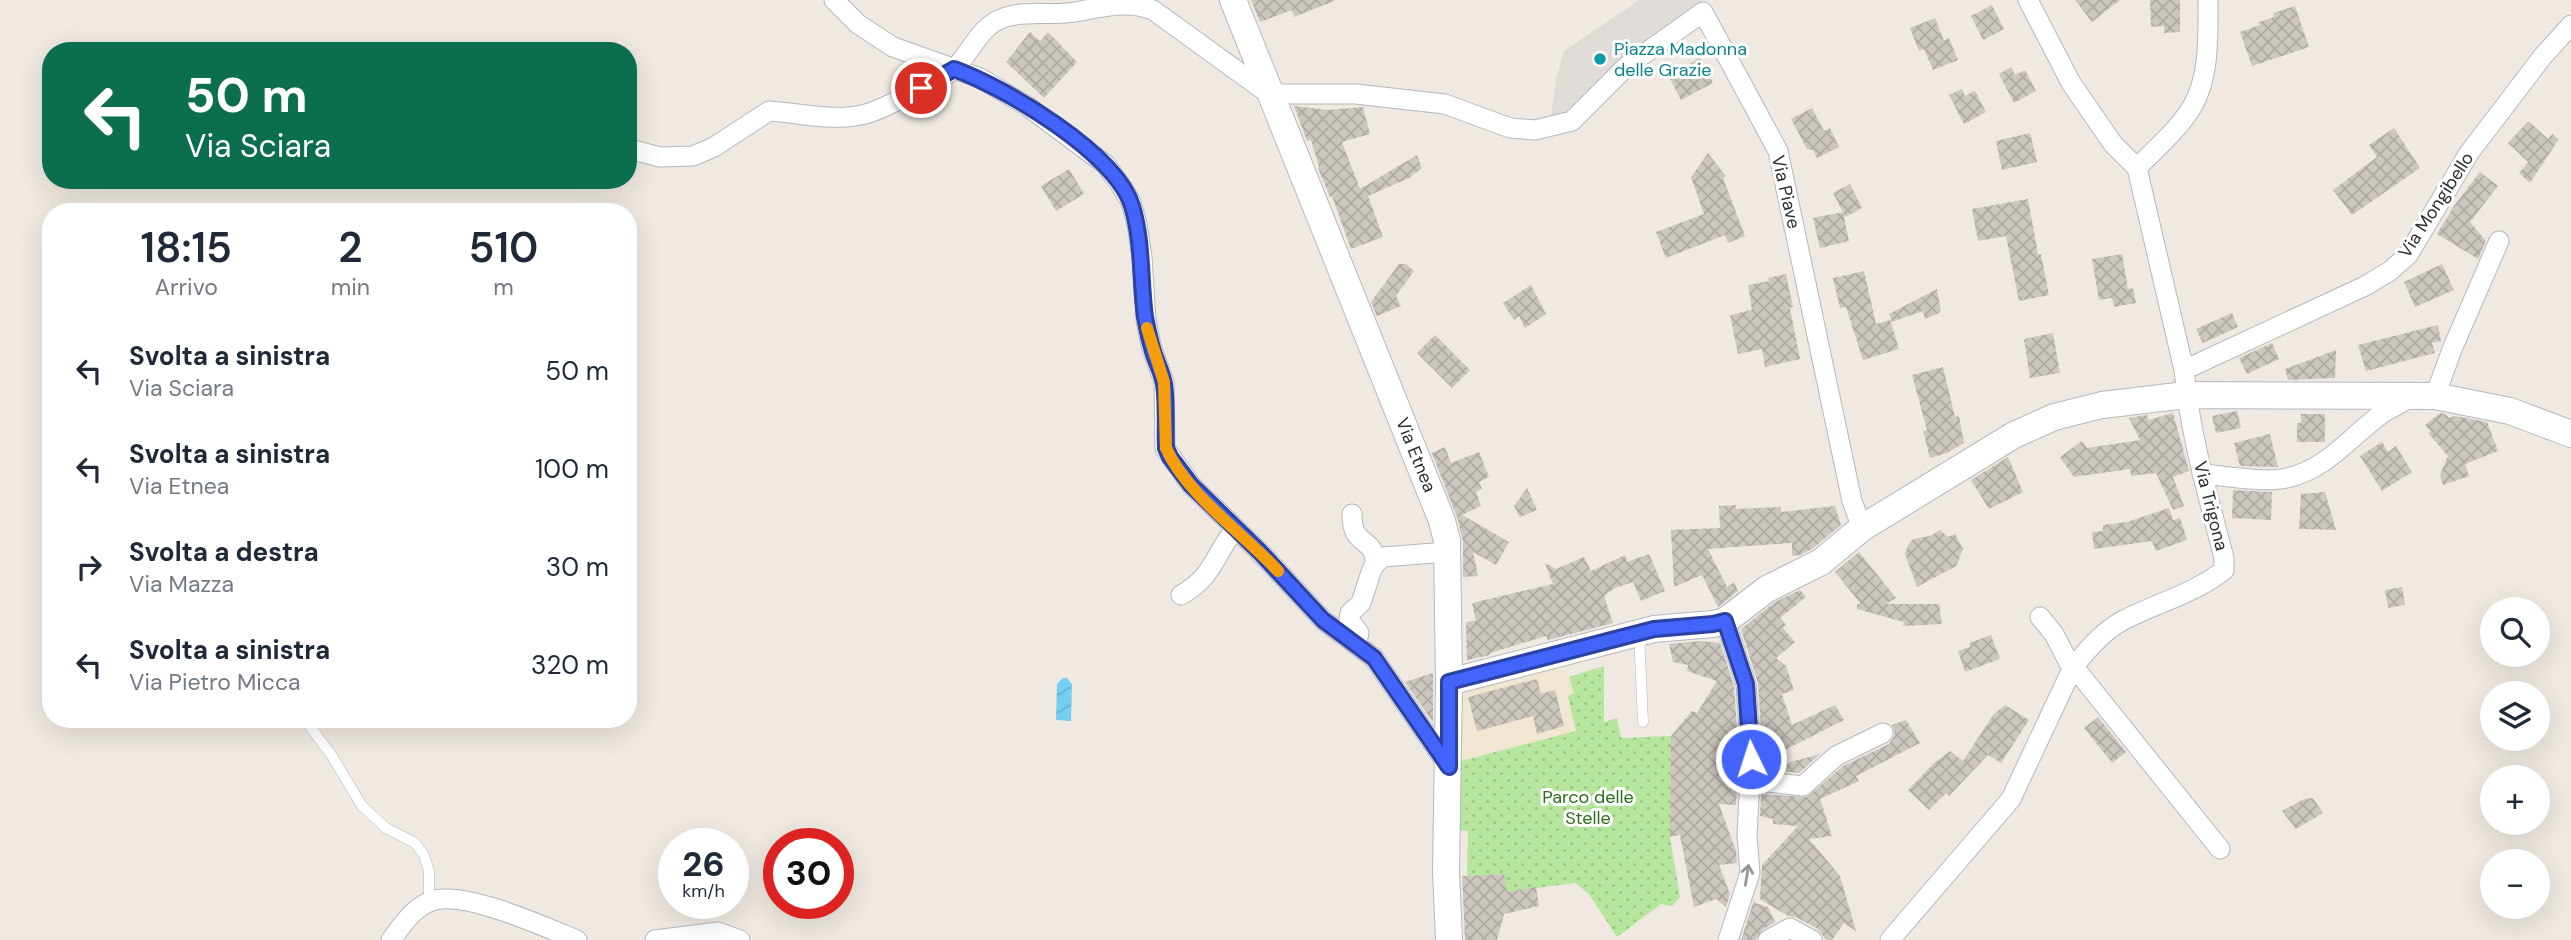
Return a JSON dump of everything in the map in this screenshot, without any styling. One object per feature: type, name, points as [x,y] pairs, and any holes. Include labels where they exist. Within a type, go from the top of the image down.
[{"type":"street","points":[[834,0],[858,23],[893,47],[980,78],[1027,106],[1105,164],[1131,202],[1137,224],[1146,320],[1151,346],[1164,382],[1166,448],[1170,457],[1191,485],[1260,552],[1323,620],[1374,658],[1449,767]]},
{"type":"street","name":"Via Etnea","points":[[1233,0],[1442,522],[1447,552],[1449,767],[1446,871],[1449,940]]},
{"type":"street","points":[[2028,0],[2071,83],[2113,144],[2137,168],[2192,107],[2203,76],[2208,39],[2208,0]]},
{"type":"street","points":[[637,151],[660,157],[693,156],[714,147],[769,111],[838,119],[870,113],[954,69],[976,38],[990,25],[1005,17],[1069,13],[1123,4],[1139,4],[1153,10],[1269,94]]},
{"type":"street","name":"Via Piave","points":[[1269,94],[1356,94],[1445,104],[1510,128],[1535,130],[1552,127],[1572,121],[1626,67],[1703,6],[1778,151],[1852,501],[1862,528]]},
{"type":"street","name":"Via Mongibello","points":[[2185,382],[2365,286],[2390,271],[2408,255],[2469,153],[2543,56],[2571,25]]},
{"type":"street","name":"Via Trigona","points":[[1890,940],[2011,799],[2073,668],[2085,652],[2120,622],[2211,581],[2224,570],[2224,558],[2202,474],[2185,382],[2137,168]]},
{"type":"street","points":[[2202,474],[2285,478],[2306,472],[2333,457],[2380,415],[2425,396],[2453,347],[2499,241]]},
{"type":"street","points":[[1449,682],[1639,633],[1725,621],[1767,589],[1821,562],[1862,528],[2014,435],[2053,417],[2185,382],[2425,396],[2510,411],[2571,434]]},
{"type":"street","points":[[1352,514],[1355,532],[1369,544],[1375,554],[1375,564],[1361,603],[1350,613],[1349,619],[1359,633],[1356,644]]},
{"type":"street","points":[[1181,595],[1206,577],[1235,529]]},
{"type":"street","points":[[1375,564],[1383,557],[1447,552]]},
{"type":"street","points":[[2040,617],[2054,634],[2073,668],[2220,849]]},
{"type":"street","points":[[1725,621],[1746,684],[1751,759],[1748,835],[1750,873],[1728,940]]},
{"type":"street","points":[[1750,780],[1803,786],[1836,756],[1883,733]]},
{"type":"street","points":[[391,940],[410,915],[429,903],[449,900],[485,906],[577,940]]},
{"type":"street","points":[[1768,940],[1790,928],[1812,940]]},
{"type":"street","points":[[655,940],[718,932],[740,940]]},
{"type":"lane","points":[[1639,633],[1643,722]]},
{"type":"lane","points":[[311,728],[332,756],[362,806],[386,828],[415,843],[424,855],[430,884],[429,903]]},
{"type":"shaded area","name":"Piazza Madonna delle Grazie","points":[[1639,0],[1702,0],[1703,12],[1552,127],[1556,79],[1564,51]]},
{"type":"shaded area","points":[[1557,664],[1569,677],[1574,693],[1568,697],[1577,731],[1461,761],[1463,696],[1470,688]]},
{"type":"green space","name":"Parco delle Stelle","points":[[1604,666],[1604,722],[1617,718],[1621,738],[1671,736],[1670,837],[1680,897],[1672,906],[1661,904],[1617,937],[1589,894],[1575,883],[1506,892],[1503,874],[1467,876],[1468,831],[1459,830],[1461,761],[1576,731],[1568,696],[1574,693],[1569,677]]},
{"type":"water","points":[[1067,678],[1072,684],[1071,721],[1056,720],[1057,684]]},
{"type":"building","points":[[1251,0],[1334,1],[1294,17],[1292,10],[1260,22]]},
{"type":"building","points":[[2075,0],[2120,0],[2092,22]]},
{"type":"building","points":[[2150,0],[2180,0],[2180,32],[2164,33],[2164,26],[2151,27]]},
{"type":"building","points":[[1992,5],[2004,29],[1983,40],[1971,16]]},
{"type":"building","points":[[2295,6],[2309,47],[2252,66],[2240,32],[2274,17],[2273,13]]},
{"type":"building","points":[[1935,18],[1944,41],[1949,38],[1958,60],[1933,70],[1924,49],[1919,51],[1910,28]]},
{"type":"building","points":[[1030,32],[1040,41],[1048,32],[1077,62],[1044,98],[1006,62]]},
{"type":"building","points":[[1700,58],[1713,83],[1681,100],[1668,75]]},
{"type":"building","points":[[2011,67],[2015,75],[2025,70],[2036,91],[2014,103],[1999,74]]},
{"type":"building","points":[[1962,89],[1965,96],[1975,91],[1986,112],[1964,124],[1949,95]]},
{"type":"building","points":[[1294,106],[1328,110],[1363,107],[1370,134],[1342,142],[1360,189],[1417,155],[1422,168],[1409,178],[1368,196],[1383,237],[1351,249],[1332,196],[1330,197],[1318,168],[1311,140],[1307,141]]},
{"type":"building","points":[[1812,108],[1824,131],[1830,128],[1839,147],[1817,158],[1813,150],[1807,149],[1791,119]]},
{"type":"building","points":[[2528,121],[2548,139],[2552,134],[2559,139],[2530,183],[2519,173],[2528,162],[2508,143]]},
{"type":"building","points":[[2394,128],[2420,168],[2352,215],[2333,190],[2377,157],[2369,145]]},
{"type":"building","points":[[2030,133],[2037,162],[2002,170],[1996,141]]},
{"type":"building","points":[[1708,153],[1726,176],[1723,178],[1745,236],[1728,243],[1725,235],[1666,258],[1656,232],[1704,214],[1691,177]]},
{"type":"building","points":[[1069,169],[1084,194],[1056,211],[1041,186]]},
{"type":"building","points":[[2480,172],[2498,186],[2470,222],[2486,241],[2478,259],[2437,234]]},
{"type":"building","points":[[1850,184],[1862,208],[1845,217],[1833,193]]},
{"type":"building","points":[[2028,199],[2049,295],[2019,301],[2006,236],[1978,241],[1972,209]]},
{"type":"building","points":[[1843,212],[1849,241],[1820,248],[1813,218]]},
{"type":"building","points":[[2122,254],[2128,289],[2133,288],[2136,303],[2114,307],[2112,298],[2099,300],[2092,259]]},
{"type":"building","points":[[1399,264],[1406,264],[1414,271],[1396,296],[1401,306],[1377,316],[1371,302]]},
{"type":"building","points":[[2442,264],[2454,290],[2415,307],[2404,282]]},
{"type":"building","points":[[1864,271],[1876,324],[1890,320],[1899,349],[1863,360],[1846,307],[1840,308],[1833,278]]},
{"type":"building","points":[[1786,274],[1800,359],[1765,367],[1762,349],[1738,354],[1730,315],[1752,310],[1748,285]]},
{"type":"building","points":[[1531,285],[1546,314],[1525,328],[1519,316],[1514,320],[1503,303]]},
{"type":"building","points":[[1937,289],[1941,312],[1925,319],[1923,311],[1892,322],[1889,314]]},
{"type":"building","points":[[2232,313],[2238,327],[2203,343],[2196,329]]},
{"type":"building","points":[[2438,325],[2441,341],[2432,343],[2435,353],[2366,371],[2358,345]]},
{"type":"building","points":[[2053,333],[2060,373],[2030,378],[2024,339]]},
{"type":"building","points":[[1435,335],[1470,370],[1452,388],[1417,353]]},
{"type":"building","points":[[2272,343],[2279,359],[2247,374],[2239,358]]},
{"type":"building","points":[[2336,350],[2335,378],[2288,380],[2285,369]]},
{"type":"building","points":[[1943,367],[1955,417],[1959,416],[1964,443],[1947,453],[1930,458],[1923,431],[1927,430],[1912,375]]},
{"type":"building","points":[[2237,411],[2241,428],[2216,433],[2212,416]]},
{"type":"building","points":[[2173,413],[2189,471],[2173,477],[2184,506],[2173,510],[2156,473],[2131,476],[2130,469],[2074,477],[2060,457],[2082,441],[2087,448],[2140,440],[2129,418],[2147,415],[2149,420]]},
{"type":"building","points":[[2440,413],[2449,418],[2455,416],[2487,422],[2498,451],[2465,464],[2469,476],[2443,485],[2440,475],[2448,456],[2428,433],[2431,432],[2425,425]]},
{"type":"building","points":[[2301,414],[2325,414],[2325,442],[2297,442],[2297,423],[2301,423]]},
{"type":"building","points":[[2270,434],[2278,467],[2240,466],[2234,443]]},
{"type":"building","points":[[2382,442],[2388,452],[2396,446],[2412,472],[2382,491],[2360,456]]},
{"type":"building","points":[[1445,447],[1451,463],[1479,452],[1489,477],[1479,482],[1482,489],[1476,492],[1481,506],[1462,515],[1509,542],[1496,565],[1473,552],[1478,576],[1463,577],[1463,541],[1457,517],[1432,453]]},
{"type":"building","points":[[2008,457],[2023,492],[1989,509],[1971,480]]},
{"type":"building","points":[[1527,488],[1537,510],[1520,517],[1514,506]]},
{"type":"building","points":[[2233,490],[2272,492],[2271,520],[2232,518]]},
{"type":"building","points":[[2325,492],[2336,530],[2299,529],[2301,494]]},
{"type":"building","points":[[1736,505],[1736,509],[1781,507],[1781,512],[1835,506],[1841,525],[1812,549],[1800,555],[1792,556],[1792,543],[1708,549],[1727,587],[1734,582],[1738,591],[1718,607],[1702,575],[1674,587],[1671,530],[1720,528],[1719,506]]},
{"type":"building","points":[[2169,508],[2173,520],[2180,518],[2187,540],[2156,551],[2152,541],[2094,549],[2092,532],[2103,531],[2103,525],[2127,522]]},
{"type":"building","points":[[1940,530],[1948,537],[1955,534],[1963,549],[1956,566],[1917,587],[1905,554],[1908,545],[1913,539],[1930,536]]},
{"type":"building","points":[[1859,552],[1896,598],[1886,604],[1939,604],[1942,624],[1903,626],[1904,622],[1857,609],[1857,604],[1861,604],[1835,572]]},
{"type":"building","points":[[1649,554],[1665,591],[1641,601],[1633,582],[1615,588],[1604,596],[1613,623],[1548,640],[1546,636],[1467,660],[1466,622],[1476,621],[1472,603],[1553,584],[1545,563],[1556,569],[1584,557],[1591,571],[1625,555],[1627,562]]},
{"type":"building","points":[[2402,587],[2405,605],[2388,608],[2385,590]]},
{"type":"building","points":[[1800,590],[1806,597],[1780,618],[1786,625],[1783,628],[1795,642],[1776,658],[1786,666],[1794,690],[1782,694],[1792,725],[1835,705],[1844,720],[1763,761],[1758,683],[1741,629],[1775,602]]},
{"type":"building","points":[[1991,635],[2000,659],[1965,672],[1958,651],[1970,647],[1969,643]]},
{"type":"building","points":[[1701,641],[1720,643],[1734,686],[1739,759],[1736,805],[1719,804],[1736,851],[1737,863],[1719,865],[1730,894],[1726,907],[1716,899],[1694,907],[1680,835],[1670,837],[1671,736],[1692,711],[1697,713],[1717,681],[1687,671],[1688,665],[1673,662],[1669,644]]},
{"type":"building","points":[[1433,673],[1433,722],[1405,682]]},
{"type":"building","points":[[1537,679],[1541,694],[1555,690],[1564,726],[1537,734],[1533,716],[1477,731],[1468,697]]},
{"type":"building","points":[[2005,705],[2029,720],[2001,763],[1988,755],[1949,796],[1946,793],[1929,810],[1908,790],[1950,751],[1963,761],[1993,715]]},
{"type":"building","points":[[2098,717],[2126,752],[2112,763],[2084,728]]},
{"type":"building","points":[[1906,720],[1920,743],[1856,776],[1859,781],[1820,799],[1832,836],[1809,839],[1840,876],[1856,931],[1844,923],[1832,940],[1826,940],[1818,929],[1796,917],[1788,916],[1760,899],[1762,865],[1798,826],[1773,824],[1773,819],[1760,816],[1761,794],[1807,797],[1843,766],[1889,744],[1895,735],[1892,725]]},
{"type":"building","points":[[1820,754],[1799,773],[1763,769],[1763,763],[1765,769]]},
{"type":"building","points":[[2313,798],[2323,813],[2296,829],[2282,811],[2304,799]]},
{"type":"building","points":[[1504,874],[1507,892],[1536,887],[1539,906],[1504,914],[1497,940],[1465,940],[1462,876]]},
{"type":"building","points":[[1754,900],[1755,903],[1768,907],[1775,922],[1762,930],[1756,940],[1741,940]]},
{"type":"slow traffic","points":[[1147,328],[1164,382],[1166,448],[1170,457],[1191,485],[1278,571]]},
{"type":"place","name":"Piazza Madonna delle Grazie","points":[[1600,59]]},
{"type":"route","points":[[921,88],[954,69],[980,78],[1027,106],[1105,164],[1131,202],[1137,224],[1142,257],[1143,303],[1151,346],[1164,382],[1166,448],[1170,457],[1191,485],[1260,552],[1323,620],[1374,658],[1449,767],[1449,682],[1654,629],[1725,621],[1746,684],[1751,759]]}]
